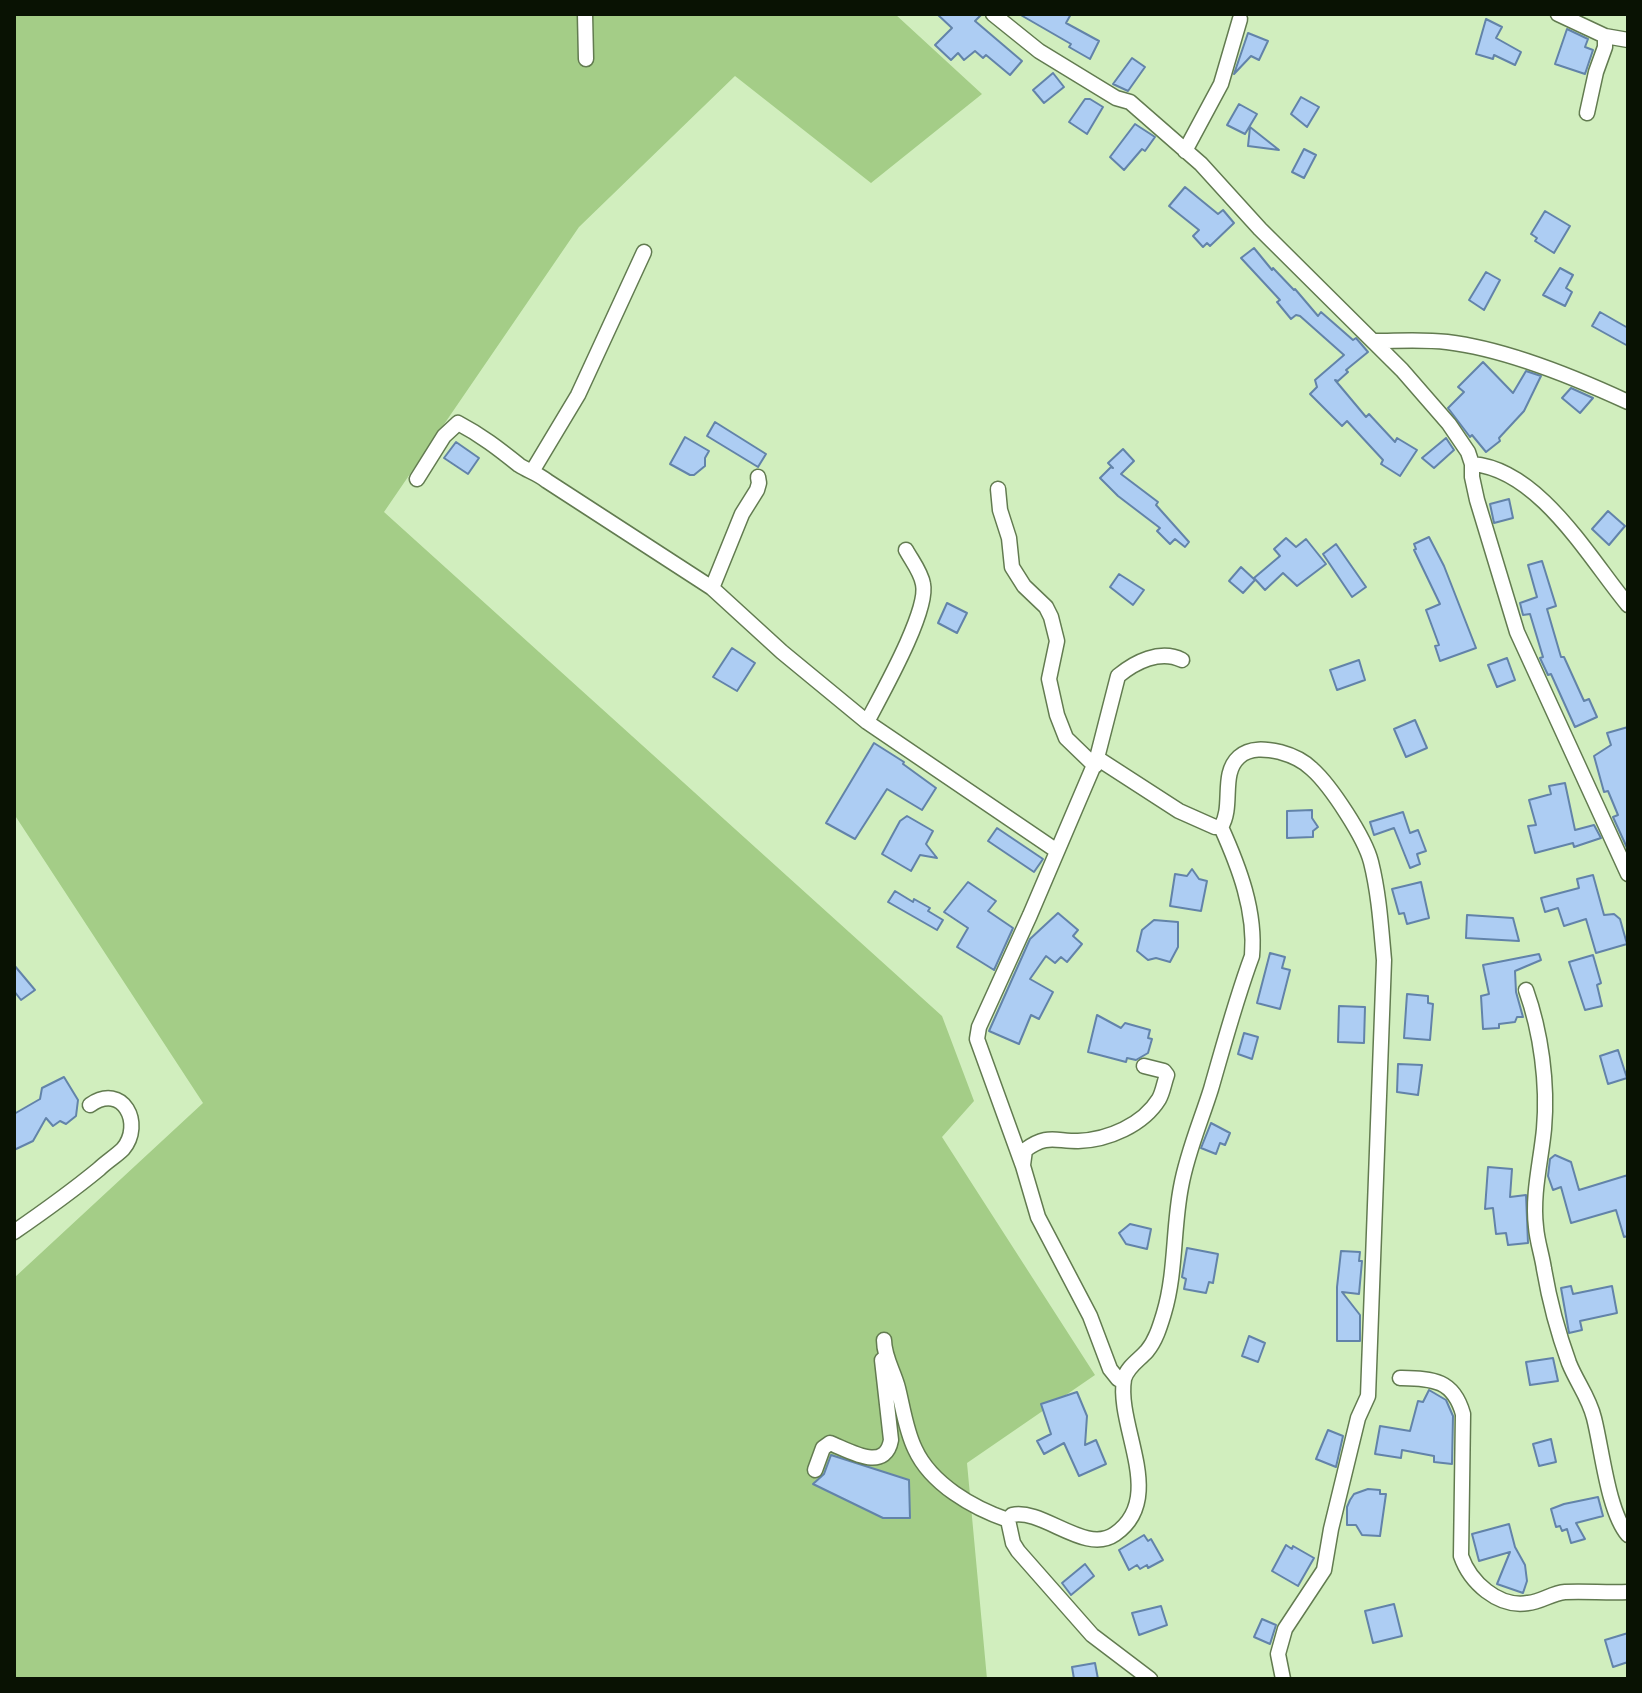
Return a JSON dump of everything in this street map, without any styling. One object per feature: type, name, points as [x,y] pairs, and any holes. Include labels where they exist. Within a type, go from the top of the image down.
[{"type":"street","points":[[585,14],[586,59]]},
{"type":"street","points":[[993,14],[1039,51],[1116,98],[1130,102],[1185,151],[1373,341],[1449,424],[1468,452],[1472,464],[1477,500],[1517,632],[1628,874]]},
{"type":"street","points":[[1558,14],[1605,36],[1628,40]]},
{"type":"street","points":[[1185,151],[1221,84],[1240,19]]},
{"type":"street","points":[[1587,113],[1605,47],[1605,36]]},
{"type":"street","points":[[533,470],[578,395],[644,252]]},
{"type":"street","points":[[1373,341],[1447,342],[1490,351],[1595,387],[1628,402]]},
{"type":"street","points":[[417,479],[444,436],[458,423],[712,588],[782,652],[867,722],[1057,851]]},
{"type":"street","points":[[1472,464],[1488,465],[1518,481],[1546,502],[1628,605]]},
{"type":"street","points":[[712,588],[742,514],[757,490],[758,477]]},
{"type":"street","points":[[998,489],[1012,567],[1051,617],[1057,641],[1049,679],[1066,738],[1096,762],[1179,811],[1210,827],[1221,827]]},
{"type":"street","points":[[867,722],[910,635],[924,593],[923,581],[906,550]]},
{"type":"street","points":[[1124,1381],[1110,1369],[1090,1316],[1038,1217],[977,1039],[983,1016],[1096,762],[1118,676],[1127,668],[1158,656],[1170,654],[1182,660]]},
{"type":"street","points":[[1008,1520],[1012,1515],[1025,1514],[1096,1540],[1112,1536],[1126,1524],[1136,1502],[1138,1475],[1125,1409],[1124,1381],[1127,1372],[1157,1336],[1165,1310],[1181,1187],[1252,956],[1253,936],[1248,900],[1221,827],[1227,813],[1231,771],[1235,760],[1243,753],[1265,750],[1289,755],[1311,767],[1323,781],[1343,808],[1370,858],[1377,889],[1384,960],[1368,1396],[1358,1418],[1324,1570],[1285,1629],[1278,1654],[1283,1679]]},
{"type":"street","points":[[1526,990],[1543,1074],[1544,1127],[1536,1195],[1536,1226],[1547,1294],[1554,1323],[1573,1372],[1589,1399],[1613,1507],[1622,1529],[1628,1535]]},
{"type":"street","points":[[1023,1166],[1025,1150],[1039,1140],[1096,1139],[1124,1130],[1151,1109],[1161,1096],[1167,1075],[1164,1071],[1144,1066]]},
{"type":"street","points":[[14,1232],[63,1199],[124,1148],[131,1132],[131,1115],[111,1097],[101,1097],[90,1105]]},
{"type":"street","points":[[815,1470],[823,1448],[830,1443],[870,1458],[881,1458],[889,1451],[891,1440],[881,1357],[884,1344],[911,1439],[926,1465],[937,1480],[953,1492],[1008,1520]]},
{"type":"street","points":[[1400,1378],[1445,1383],[1457,1396],[1463,1414],[1461,1556],[1466,1569],[1484,1589],[1501,1599],[1528,1604],[1560,1592],[1628,1592]]},
{"type":"street","points":[[1008,1520],[1018,1551],[1092,1635],[1150,1679]]},
{"type":"green space","points":[[14,14],[895,14],[982,94],[871,183],[735,76],[579,227],[384,512],[942,1016],[974,1101],[942,1137],[1095,1375],[967,1463],[987,1679],[14,1679],[14,1278],[203,1103],[14,814]]},
{"type":"building","points":[[937,14],[982,14],[975,21],[1022,61],[1010,75],[986,55],[983,58],[975,51],[964,60],[958,53],[951,60],[935,45],[952,28]]},
{"type":"building","points":[[1019,14],[1071,14],[1066,23],[1099,41],[1090,59],[1069,47],[1071,44]]},
{"type":"building","points":[[1486,19],[1502,27],[1496,38],[1521,52],[1515,65],[1494,55],[1493,59],[1476,54]]},
{"type":"building","points":[[1567,29],[1588,39],[1585,47],[1593,50],[1585,74],[1555,64]]},
{"type":"building","points":[[1248,33],[1268,41],[1259,60],[1251,56],[1234,74]]},
{"type":"building","points":[[1132,58],[1145,67],[1128,91],[1113,84]]},
{"type":"building","points":[[1053,73],[1064,87],[1044,103],[1033,90]]},
{"type":"building","points":[[1301,97],[1319,107],[1307,127],[1291,114]]},
{"type":"building","points":[[1085,99],[1103,107],[1087,134],[1069,122]]},
{"type":"building","points":[[1239,104],[1257,114],[1245,134],[1227,125]]},
{"type":"building","points":[[1135,124],[1155,137],[1124,170],[1110,157]]},
{"type":"building","points":[[1250,127],[1279,150],[1248,146]]},
{"type":"building","points":[[1304,149],[1316,155],[1304,178],[1292,172]]},
{"type":"building","points":[[1185,187],[1218,214],[1223,210],[1234,223],[1210,246],[1207,243],[1203,247],[1193,236],[1199,230],[1169,206]]},
{"type":"building","points":[[1545,211],[1570,226],[1554,253],[1535,241],[1537,238],[1531,234]]},
{"type":"building","points":[[1254,248],[1318,316],[1321,312],[1353,340],[1356,338],[1368,352],[1338,381],[1335,380],[1366,417],[1369,414],[1395,442],[1397,438],[1417,450],[1400,476],[1381,464],[1383,460],[1347,421],[1342,426],[1310,394],[1317,387],[1315,380],[1344,355],[1300,316],[1291,319],[1277,302],[1280,300],[1241,258]]},
{"type":"building","points":[[1560,268],[1573,275],[1566,288],[1572,292],[1565,306],[1543,295]]},
{"type":"building","points":[[1486,272],[1500,280],[1484,310],[1469,300]]},
{"type":"building","points":[[1600,312],[1628,328],[1628,346],[1592,326]]},
{"type":"building","points":[[1483,362],[1513,393],[1526,371],[1541,376],[1524,411],[1499,438],[1500,441],[1486,452],[1448,408],[1464,392],[1458,387]]},
{"type":"building","points":[[1571,388],[1593,398],[1580,413],[1562,398]]},
{"type":"building","points":[[715,422],[766,454],[758,467],[707,436]]},
{"type":"building","points":[[685,437],[709,451],[705,466],[694,475],[670,464]]},
{"type":"building","points":[[1446,438],[1454,450],[1434,468],[1422,458]]},
{"type":"building","points":[[456,442],[479,458],[468,474],[444,458]]},
{"type":"building","points":[[1123,449],[1134,461],[1121,474],[1158,502],[1156,505],[1189,542],[1185,547],[1175,539],[1170,544],[1157,531],[1160,528],[1100,478],[1113,468],[1108,463]]},
{"type":"building","points":[[1509,499],[1513,518],[1494,523],[1490,504]]},
{"type":"building","points":[[1608,511],[1625,526],[1609,545],[1592,529]]},
{"type":"building","points":[[1429,537],[1444,566],[1476,648],[1440,661],[1435,646],[1439,645],[1426,610],[1440,604],[1414,550],[1414,544]]},
{"type":"building","points":[[1286,538],[1296,547],[1306,539],[1326,564],[1297,586],[1283,573],[1265,590],[1254,578],[1280,556],[1274,549]]},
{"type":"building","points":[[1336,544],[1366,587],[1352,597],[1323,554]]},
{"type":"building","points":[[1542,561],[1556,606],[1547,609],[1561,657],[1564,657],[1584,701],[1589,699],[1597,717],[1575,727],[1551,674],[1548,675],[1540,658],[1543,657],[1530,614],[1523,615],[1520,603],[1537,597],[1528,565]]},
{"type":"building","points":[[1241,567],[1255,580],[1243,593],[1229,581]]},
{"type":"building","points":[[1119,574],[1144,590],[1133,605],[1110,587]]},
{"type":"building","points":[[947,603],[967,613],[957,633],[938,623]]},
{"type":"building","points":[[732,648],[755,663],[737,691],[713,677]]},
{"type":"building","points":[[1507,658],[1515,680],[1497,687],[1488,665]]},
{"type":"building","points":[[1359,660],[1365,680],[1337,690],[1330,670]]},
{"type":"building","points":[[1415,720],[1427,748],[1406,757],[1394,729]]},
{"type":"building","points":[[1628,727],[1628,850],[1613,817],[1618,815],[1608,791],[1604,792],[1594,756],[1611,745],[1607,733]]},
{"type":"building","points":[[874,743],[936,788],[922,810],[887,789],[855,839],[826,823]]},
{"type":"building","points":[[1565,783],[1575,830],[1594,825],[1601,838],[1574,847],[1573,843],[1535,853],[1528,826],[1536,825],[1529,800],[1551,794],[1549,786]]},
{"type":"building","points":[[1312,810],[1312,818],[1318,827],[1313,831],[1313,837],[1287,838],[1287,811]]},
{"type":"building","points":[[1403,812],[1410,833],[1418,830],[1426,851],[1417,854],[1420,864],[1410,868],[1394,828],[1374,835],[1370,822]]},
{"type":"building","points":[[907,816],[933,831],[926,844],[937,858],[920,855],[911,871],[882,854],[900,821]]},
{"type":"building","points":[[997,828],[1043,859],[1034,872],[988,841]]},
{"type":"building","points":[[1192,869],[1199,879],[1207,881],[1201,911],[1170,906],[1175,874],[1187,876]]},
{"type":"building","points":[[1593,875],[1604,915],[1614,914],[1620,919],[1627,944],[1596,953],[1586,919],[1564,926],[1558,908],[1545,912],[1541,898],[1579,888],[1577,879]]},
{"type":"building","points":[[968,882],[996,901],[988,911],[1013,928],[994,970],[957,947],[968,928],[944,912]]},
{"type":"building","points":[[1421,882],[1429,918],[1407,924],[1404,913],[1399,914],[1392,889]]},
{"type":"building","points":[[895,891],[930,908],[928,911],[943,920],[937,930],[888,902]]},
{"type":"building","points":[[1058,913],[1078,930],[1073,936],[1082,944],[1067,962],[1061,957],[1055,963],[1046,956],[1030,979],[1053,992],[1039,1019],[1031,1015],[1019,1044],[989,1031],[1030,939]]},
{"type":"building","points":[[1467,915],[1513,918],[1519,941],[1466,938]]},
{"type":"building","points":[[1154,920],[1178,922],[1178,947],[1170,962],[1156,958],[1148,960],[1137,951],[1142,930]]},
{"type":"building","points":[[1270,953],[1285,957],[1282,968],[1290,970],[1280,1009],[1257,1003]]},
{"type":"building","points":[[1539,954],[1541,960],[1515,971],[1516,992],[1523,1017],[1517,1017],[1515,1022],[1499,1024],[1499,1028],[1483,1029],[1481,996],[1489,994],[1483,965]]},
{"type":"building","points":[[1593,955],[1601,983],[1597,985],[1602,1006],[1585,1010],[1569,962]]},
{"type":"building","points":[[14,965],[35,990],[21,1000],[14,991]]},
{"type":"building","points":[[1407,994],[1428,996],[1428,1003],[1433,1004],[1430,1040],[1404,1038]]},
{"type":"building","points":[[1339,1006],[1365,1007],[1364,1043],[1338,1042]]},
{"type":"building","points":[[1097,1015],[1121,1028],[1125,1023],[1150,1030],[1148,1038],[1152,1039],[1148,1053],[1136,1060],[1127,1058],[1126,1062],[1088,1052]]},
{"type":"building","points":[[1244,1033],[1258,1037],[1252,1059],[1238,1054]]},
{"type":"building","points":[[1618,1050],[1627,1078],[1608,1084],[1600,1056]]},
{"type":"building","points":[[1398,1064],[1422,1065],[1418,1095],[1397,1092]]},
{"type":"building","points":[[64,1077],[78,1100],[76,1116],[66,1124],[60,1121],[53,1126],[46,1118],[33,1141],[14,1150],[14,1114],[40,1099],[42,1088]]},
{"type":"building","points":[[1211,1123],[1230,1133],[1225,1145],[1220,1143],[1216,1154],[1201,1148]]},
{"type":"building","points":[[1555,1155],[1571,1162],[1579,1190],[1628,1175],[1628,1236],[1624,1237],[1616,1210],[1571,1223],[1561,1187],[1553,1190],[1548,1176],[1550,1159]]},
{"type":"building","points":[[1488,1167],[1512,1169],[1510,1197],[1526,1195],[1528,1243],[1508,1245],[1506,1233],[1496,1234],[1493,1208],[1485,1209]]},
{"type":"building","points":[[1130,1224],[1151,1229],[1147,1249],[1126,1244],[1119,1233]]},
{"type":"building","points":[[1187,1248],[1218,1254],[1213,1283],[1209,1282],[1206,1293],[1184,1289],[1186,1279],[1182,1277]]},
{"type":"building","points":[[1341,1251],[1360,1252],[1359,1261],[1362,1261],[1359,1294],[1342,1292],[1360,1315],[1360,1341],[1337,1341]]},
{"type":"building","points":[[1571,1286],[1573,1294],[1612,1286],[1617,1313],[1580,1321],[1582,1330],[1569,1333],[1561,1288]]},
{"type":"building","points":[[1249,1336],[1265,1343],[1258,1362],[1242,1356]]},
{"type":"building","points":[[1553,1358],[1558,1381],[1530,1385],[1526,1362]]},
{"type":"building","points":[[1429,1390],[1446,1400],[1453,1416],[1452,1464],[1434,1462],[1434,1456],[1402,1450],[1401,1458],[1375,1454],[1380,1426],[1410,1431],[1418,1401],[1423,1402]]},
{"type":"building","points":[[1077,1392],[1087,1416],[1085,1445],[1096,1440],[1106,1464],[1079,1476],[1064,1443],[1044,1454],[1037,1441],[1051,1434],[1041,1404]]},
{"type":"building","points":[[1328,1430],[1343,1436],[1336,1467],[1316,1459]]},
{"type":"building","points":[[1551,1439],[1556,1462],[1539,1466],[1533,1444]]},
{"type":"building","points":[[831,1455],[909,1480],[910,1518],[883,1518],[813,1484],[824,1474]]},
{"type":"building","points":[[1368,1489],[1386,1494],[1380,1536],[1362,1535],[1356,1525],[1347,1525],[1350,1500],[1354,1494]]},
{"type":"building","points":[[1598,1497],[1603,1516],[1576,1523],[1585,1539],[1571,1543],[1567,1529],[1562,1531],[1560,1526],[1556,1527],[1551,1509]]},
{"type":"building","points":[[1509,1524],[1515,1547],[1525,1565],[1527,1581],[1523,1593],[1497,1584],[1510,1552],[1479,1561],[1472,1534]]},
{"type":"building","points":[[1144,1535],[1148,1541],[1151,1539],[1163,1560],[1148,1568],[1147,1565],[1140,1569],[1137,1565],[1129,1570],[1119,1550]]},
{"type":"building","points":[[1286,1545],[1314,1558],[1298,1586],[1272,1571]]},
{"type":"building","points":[[1085,1564],[1094,1576],[1071,1595],[1062,1583]]},
{"type":"building","points":[[1394,1604],[1402,1636],[1373,1643],[1365,1611]]},
{"type":"building","points":[[1161,1606],[1167,1625],[1139,1635],[1132,1613]]},
{"type":"building","points":[[1262,1619],[1276,1625],[1270,1644],[1254,1637]]},
{"type":"building","points":[[1628,1633],[1628,1662],[1613,1667],[1605,1640]]},
{"type":"building","points":[[1095,1663],[1098,1679],[1074,1679],[1072,1667]]}]
